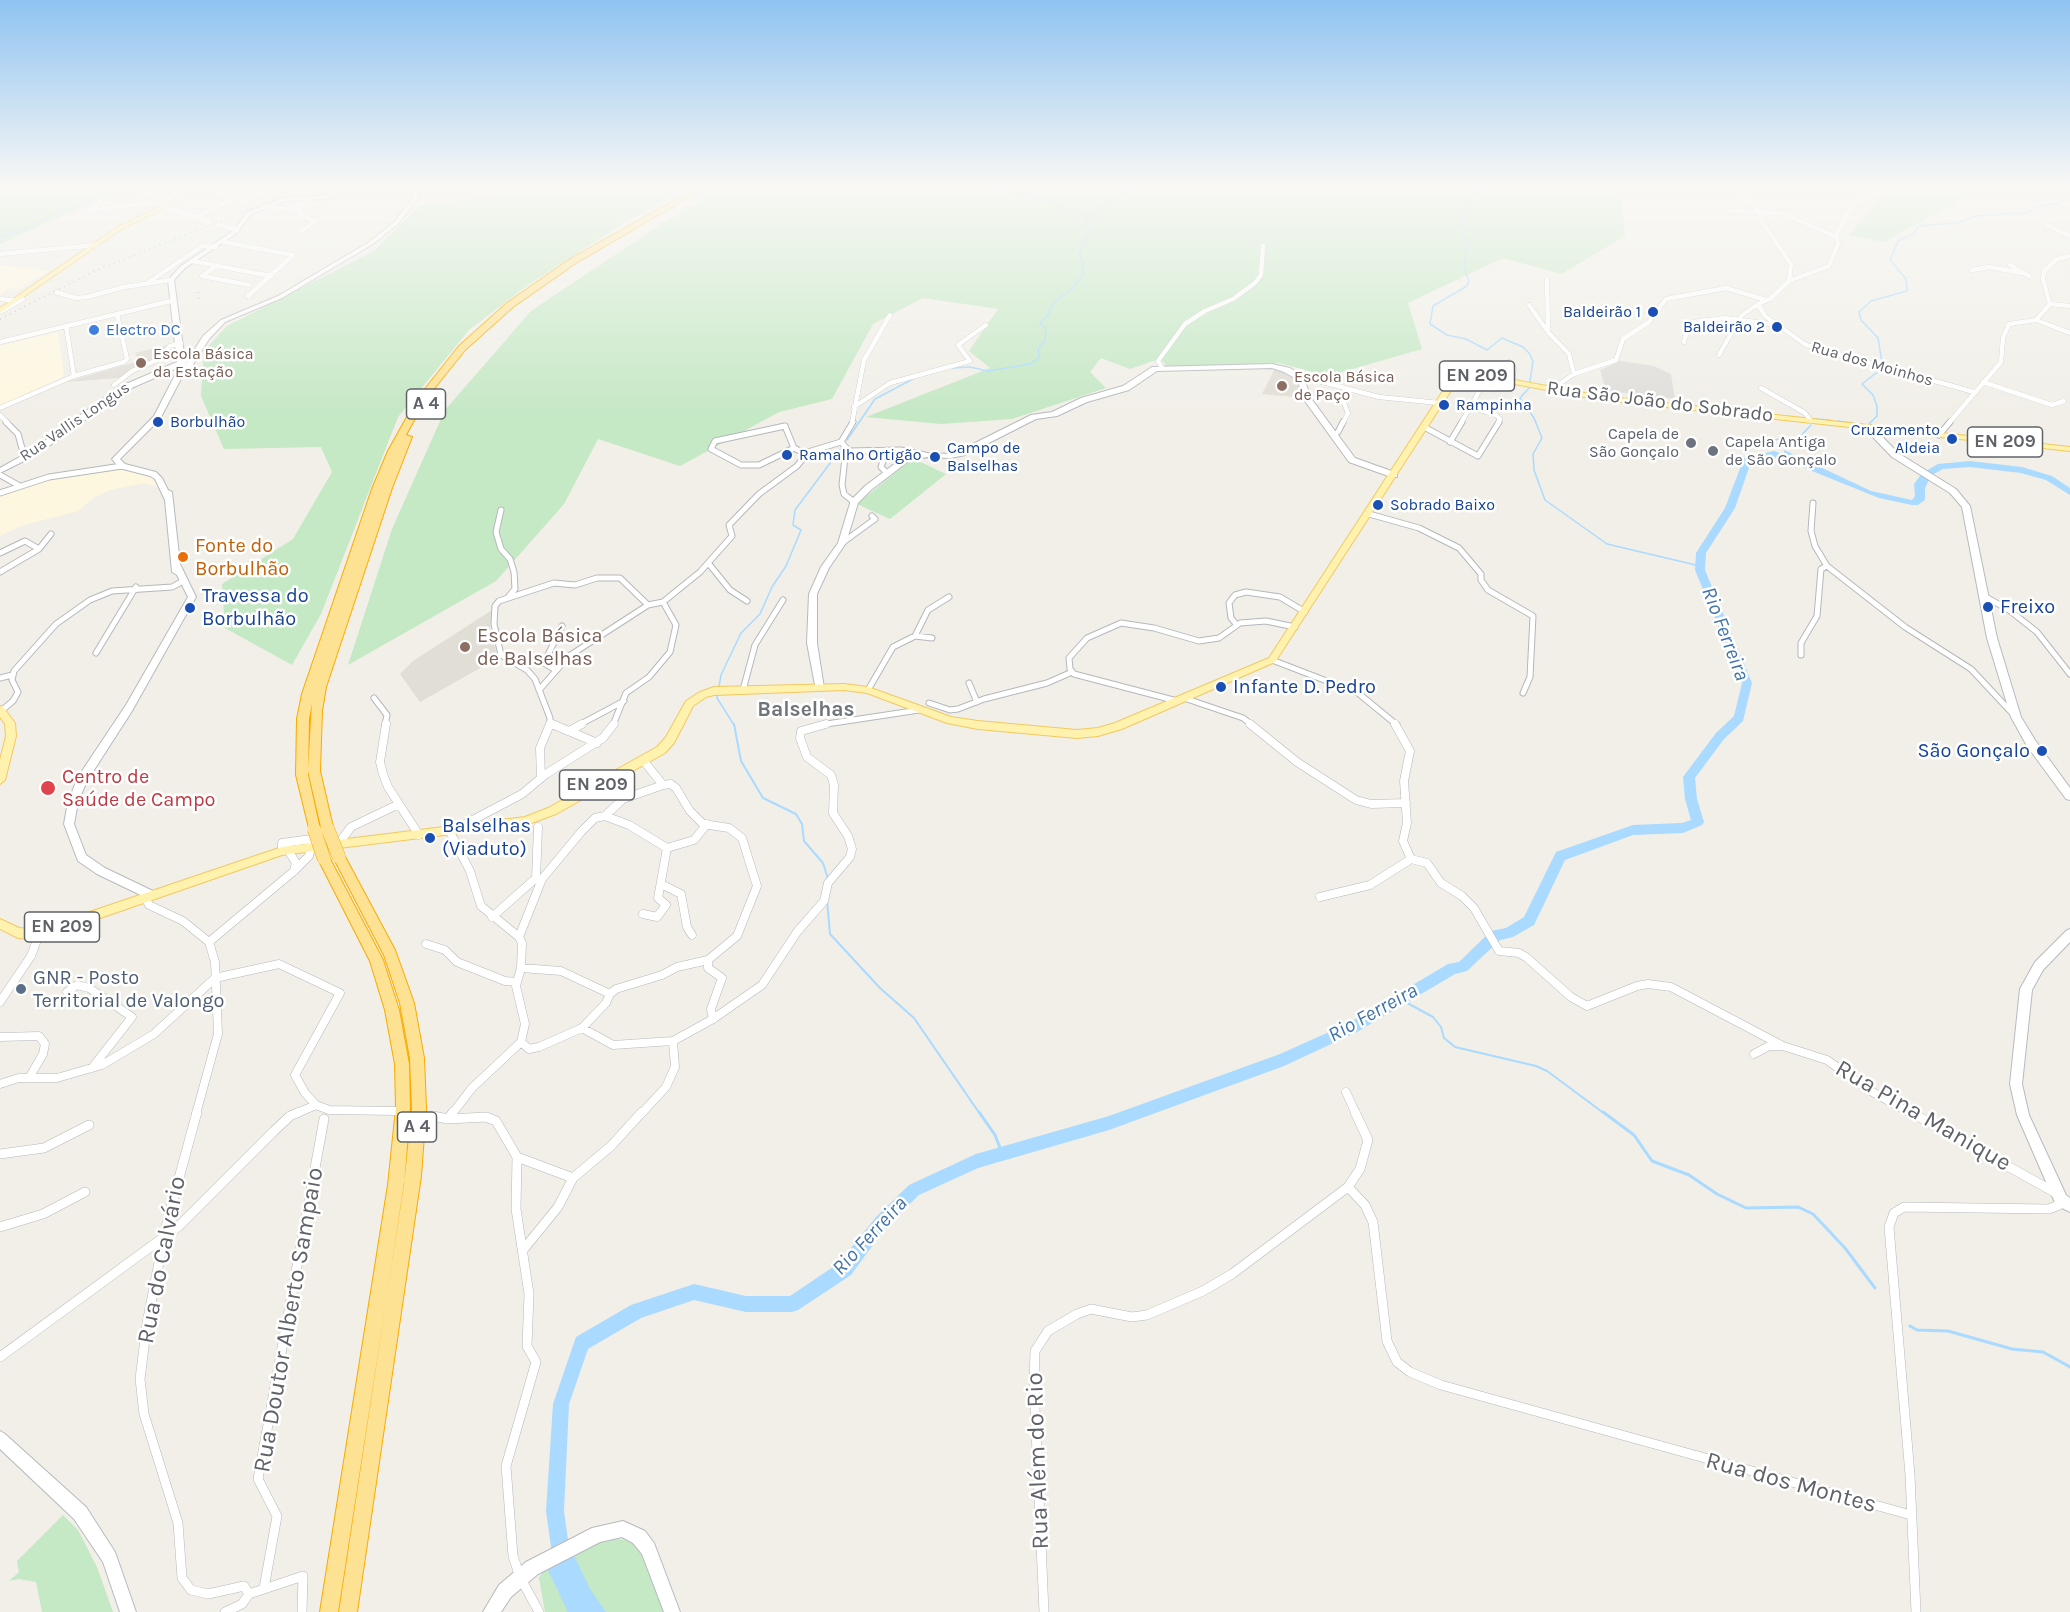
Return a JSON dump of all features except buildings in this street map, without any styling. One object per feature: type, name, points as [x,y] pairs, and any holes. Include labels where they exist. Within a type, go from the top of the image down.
[{"type":"highway","name":"A 4","points":[[348,1612],[413,1176],[419,1108],[417,1058],[407,1003],[390,954],[336,848],[320,828],[302,775],[303,719],[308,694],[377,489],[416,406],[462,348],[510,305],[571,262]]},
{"type":"highway","name":"A 4","points":[[320,828],[314,771],[315,722],[320,687],[387,488],[415,423],[437,388],[462,357],[518,305],[580,262]]},
{"type":"highway","name":"A 4","points":[[329,1612],[396,1185],[404,1108],[402,1064],[392,1010],[336,848]]},
{"type":"main road","points":[[0,312],[73,262]]},
{"type":"main road","name":"Rua São João do Sobrado","points":[[1272,660],[1439,403],[1453,382],[1459,378],[1482,376],[1601,398],[2070,449]]},
{"type":"main road","name":"EN 209","points":[[0,924],[18,933],[40,932],[136,895],[284,848],[311,846],[336,848],[419,835],[514,825],[538,817],[661,750],[670,740],[689,704],[703,694],[718,691],[844,687],[868,690],[950,720],[1077,734],[1098,732],[1181,700],[1272,660]]},
{"type":"main road","points":[[0,780],[11,736],[10,723],[1,710]]},
{"type":"street","points":[[147,283],[178,262]]},
{"type":"street","points":[[56,292],[76,298],[87,297],[147,283],[171,280],[191,262]]},
{"type":"street","points":[[200,262],[272,276]]},
{"type":"street","points":[[248,296],[286,262]]},
{"type":"street","points":[[151,375],[195,350],[224,321],[280,297],[339,262]]},
{"type":"street","points":[[1162,368],[1158,361],[1185,324],[1205,311],[1233,299],[1255,283],[1261,275],[1264,262]]},
{"type":"street","points":[[1789,281],[1790,262]]},
{"type":"street","points":[[1719,355],[1739,320],[1758,304],[1789,281],[1829,266],[1830,262]]},
{"type":"street","points":[[2038,278],[2054,262]]},
{"type":"street","points":[[218,265],[202,276],[249,285]]},
{"type":"street","points":[[2005,269],[2011,266],[2022,273],[2038,278]]},
{"type":"street","points":[[1972,270],[1986,267],[2022,273]]},
{"type":"street","points":[[2038,278],[2050,304]]},
{"type":"street","points":[[1547,279],[1548,332]]},
{"type":"street","points":[[117,462],[157,417],[168,398],[182,357],[171,301],[171,280]]},
{"type":"street","points":[[1552,389],[1574,374],[1616,360],[1620,355],[1623,339],[1649,322],[1666,299],[1726,288],[1766,300]]},
{"type":"street","points":[[0,299],[20,300]]},
{"type":"street","points":[[0,342],[171,301]]},
{"type":"street","points":[[1529,304],[1548,332],[1569,354],[1574,374]]},
{"type":"street","name":"Rua dos Moinhos","points":[[1758,304],[1766,316],[1802,343],[1885,369],[1974,392]]},
{"type":"street","points":[[2050,304],[2070,306]]},
{"type":"street","points":[[2036,320],[2050,304]]},
{"type":"street","points":[[0,408],[74,376],[119,364],[127,359],[117,314]]},
{"type":"street","points":[[539,690],[554,669],[569,656],[648,605],[663,602],[709,564],[712,556],[732,536],[729,525],[759,494],[797,466],[806,454],[815,449],[841,442],[854,420],[854,406],[864,360],[890,315]]},
{"type":"street","points":[[1684,342],[1690,324],[1725,318],[1778,325]]},
{"type":"street","points":[[1940,435],[2001,362],[2003,338],[2009,324],[2036,320],[2070,333]]},
{"type":"street","points":[[854,406],[890,383],[970,362],[958,345],[986,325]]},
{"type":"street","points":[[66,326],[74,376]]},
{"type":"street","points":[[117,385],[157,360],[170,346],[182,357]]},
{"type":"street","points":[[151,375],[168,369],[195,350]]},
{"type":"street","points":[[1509,362],[1514,368],[1512,381]]},
{"type":"street","points":[[842,543],[854,502],[886,473],[908,458],[926,455],[951,456],[962,453],[1034,417],[1054,414],[1084,400],[1118,391],[1148,372],[1162,368],[1272,366],[1287,370],[1301,379],[1306,397],[1352,460],[1394,474]]},
{"type":"street","name":"Rua Vallis Longus","points":[[0,473],[30,454],[117,385],[151,375]]},
{"type":"street","points":[[1301,379],[1307,378],[1378,397],[1439,403]]},
{"type":"street","points":[[1983,382],[2052,405],[2064,401]]},
{"type":"street","points":[[1761,388],[1805,413],[1811,421]]},
{"type":"street","points":[[1334,434],[1338,432],[1348,413],[1342,398],[1348,389]]},
{"type":"street","points":[[1450,442],[1480,390]]},
{"type":"street","points":[[1422,429],[1471,454],[1481,454],[1500,419],[1496,415],[1471,407]]},
{"type":"street","points":[[0,415],[18,434],[23,452],[30,454]]},
{"type":"street","points":[[794,448],[751,466],[741,465],[711,449],[715,441],[781,426],[788,427],[794,448],[806,454]]},
{"type":"street","points":[[1868,427],[1895,455],[1958,495],[1966,506],[1992,638],[2016,717],[2031,743],[2070,796]]},
{"type":"street","points":[[841,442],[848,447],[849,451]]},
{"type":"street","points":[[849,451],[887,450],[919,452],[926,455]]},
{"type":"street","points":[[886,473],[881,467],[887,450]]},
{"type":"street","points":[[849,451],[845,457],[842,485],[844,494],[854,502]]},
{"type":"street","points":[[0,493],[18,485],[117,462],[159,472],[168,499],[177,566],[175,573],[190,589],[192,597],[129,708],[82,780],[73,802],[69,824],[82,858],[149,904],[183,921],[209,942],[294,871],[309,856],[311,846]]},
{"type":"street","points":[[0,473],[18,485]]},
{"type":"street","points":[[1813,503],[1811,531],[1815,546],[1827,566],[1905,627],[1948,652],[1971,669],[2016,717]]},
{"type":"street","points":[[501,510],[496,532],[501,549],[510,559],[514,572],[515,589],[495,606],[494,624],[501,655],[527,670],[535,679],[550,723],[540,748],[541,778]]},
{"type":"street","points":[[1369,514],[1419,528],[1459,548],[1476,566],[1488,590],[1533,616],[1530,677],[1523,693]]},
{"type":"street","points":[[819,688],[812,643],[813,594],[825,567],[842,543],[875,519],[872,516]]},
{"type":"street","points":[[0,572],[39,549],[51,534]]},
{"type":"street","points":[[0,553],[25,541],[39,549]]},
{"type":"street","points":[[709,564],[730,590],[747,601]]},
{"type":"street","points":[[1801,655],[1801,643],[1817,616],[1821,569],[1827,566]]},
{"type":"street","points":[[507,598],[554,583],[575,585],[597,578],[620,578],[648,605]]},
{"type":"street","points":[[0,678],[12,675],[56,624],[101,595],[136,587],[172,587],[182,581]]},
{"type":"street","points":[[182,581],[189,603]]},
{"type":"street","points":[[96,653],[136,587]]},
{"type":"street","points":[[1236,624],[1232,618],[1230,599],[1246,592],[1280,597],[1305,612]]},
{"type":"street","points":[[1984,596],[2009,610],[2037,633],[2070,674]]},
{"type":"street","points":[[915,636],[928,610],[949,597]]},
{"type":"street","points":[[743,690],[754,645],[783,600]]},
{"type":"street","points":[[448,1119],[472,1088],[521,1042],[525,1024],[517,982],[521,968],[522,943],[519,937],[481,906],[471,871],[450,832],[522,794],[567,759],[597,743],[612,728],[626,693],[649,677],[670,652],[676,625],[672,612],[663,602]]},
{"type":"street","points":[[1072,672],[1069,658],[1075,649],[1094,633],[1116,623],[1128,623],[1208,641],[1219,638],[1236,624],[1266,621],[1295,627]]},
{"type":"street","points":[[554,669],[544,663],[561,626]]},
{"type":"street","points":[[868,690],[892,647],[915,636],[932,638]]},
{"type":"street","points":[[1272,660],[1358,693],[1399,727],[1410,751],[1404,781],[1406,803],[1403,841],[1411,859],[1370,885],[1320,897]]},
{"type":"street","points":[[929,703],[950,710],[1039,685],[1072,672],[1243,718],[1297,762],[1356,800],[1371,804],[1406,803]]},
{"type":"street","points":[[1,710],[13,701],[18,692],[12,675]]},
{"type":"street","points":[[969,683],[977,702]]},
{"type":"street","points":[[374,698],[387,716],[380,762],[388,787],[419,835]]},
{"type":"street","points":[[571,730],[624,701]]},
{"type":"street","points":[[582,1028],[613,1045],[673,1041],[713,1019],[762,985],[782,958],[797,932],[824,901],[828,883],[850,857],[852,849],[848,836],[833,813],[834,785],[831,775],[807,757],[800,738],[801,731],[829,723],[919,710]]},
{"type":"street","points":[[550,723],[597,743]]},
{"type":"street","points":[[643,760],[663,785]]},
{"type":"street","points":[[521,1042],[529,1049],[538,1047],[582,1028],[616,989],[662,975],[683,964],[708,960],[741,930],[757,886],[742,837],[729,828],[707,824],[690,811],[676,788],[663,785],[622,799],[605,816]]},
{"type":"street","points":[[284,848],[336,848],[351,827],[399,804]]},
{"type":"street","points":[[492,917],[539,878],[595,818],[605,816],[629,825],[666,848],[694,840],[707,824]]},
{"type":"street","points":[[519,937],[539,878],[538,827]]},
{"type":"street","points":[[284,848],[296,863],[294,871]]},
{"type":"street","points":[[643,914],[657,917],[666,905],[658,898],[666,848]]},
{"type":"street","name":"Rua Pina Manique","points":[[1411,859],[1427,863],[1441,883],[1462,896],[1474,908],[1499,951],[1518,953],[1526,957],[1571,997],[1587,1006],[1595,1005],[1636,986],[1671,987],[1783,1046],[1827,1060],[1869,1090],[2063,1200]]},
{"type":"street","points":[[661,884],[681,894],[687,927],[692,935]]},
{"type":"street","points":[[0,1002],[31,956],[40,932]]},
{"type":"street","points":[[1916,1612],[1908,1452],[1889,1227],[1894,1214],[1904,1207],[2049,1209],[2059,1205],[2063,1200],[2023,1115],[2016,1084],[2026,989],[2039,966],[2070,934]]},
{"type":"street","name":"Rua do Calvário","points":[[209,942],[215,978],[218,1034],[173,1194],[147,1323],[142,1368],[144,1414],[178,1523],[182,1578],[191,1590],[208,1594],[244,1586],[249,1594]]},
{"type":"street","points":[[426,944],[445,950],[457,962],[505,981],[517,982]]},
{"type":"street","points":[[708,960],[708,968],[722,978],[711,1009],[713,1019]]},
{"type":"street","points":[[0,1084],[19,1078],[57,1078],[92,1069],[154,1034],[215,978],[279,964],[338,990],[340,993],[295,1075],[296,1081],[316,1105],[329,1110],[396,1112]]},
{"type":"street","points":[[521,968],[561,970],[610,994]]},
{"type":"street","points":[[67,992],[77,985],[89,988],[132,1017],[92,1069]]},
{"type":"street","points":[[0,1037],[39,1036],[45,1044],[43,1054],[29,1078]]},
{"type":"street","points":[[523,1250],[558,1207],[573,1178],[611,1146],[666,1088],[675,1067],[673,1041]]},
{"type":"street","points":[[1754,1054],[1769,1046],[1783,1046]]},
{"type":"street","name":"Rua Além do Rio","points":[[1044,1612],[1034,1384],[1035,1351],[1048,1332],[1077,1314],[1091,1309],[1132,1317],[1147,1315],[1203,1291],[1232,1275],[1348,1187],[1360,1169],[1368,1140],[1346,1092]]},
{"type":"street","points":[[0,1357],[166,1233],[179,1226],[291,1116],[316,1105]]},
{"type":"street","points":[[433,1116],[448,1119],[486,1117],[496,1121],[517,1157],[516,1209],[529,1294],[527,1346],[536,1362],[506,1466],[508,1522],[513,1556],[520,1577],[539,1612]]},
{"type":"street","name":"Rua Doutor Alberto Sampaio","points":[[264,1588],[278,1516],[258,1479],[324,1119]]},
{"type":"street","points":[[0,1154],[44,1148],[89,1125]]},
{"type":"street","points":[[517,1157],[573,1178]]},
{"type":"street","name":"Rua dos Montes","points":[[1348,1187],[1365,1205],[1373,1222],[1387,1341],[1397,1362],[1410,1372],[1441,1385],[1911,1515]]},
{"type":"street","points":[[0,1227],[43,1214],[85,1192]]},
{"type":"street","points":[[0,1439],[80,1513],[109,1558],[128,1612]]},
{"type":"street","points":[[491,1612],[505,1590],[542,1562],[598,1534],[623,1529],[639,1537],[648,1549],[672,1612]]},
{"type":"street","name":"Rua do Calvário","points":[[225,1612],[242,1604],[249,1594],[303,1576],[302,1612]]},
{"type":"shaded area","points":[[0,265],[48,271],[19,289],[8,288],[0,296]]},
{"type":"shaded area","points":[[58,332],[64,374],[61,378],[0,406],[0,346]]},
{"type":"shaded area","name":"Escola Básica da Estação","points":[[168,345],[155,361],[119,378],[66,382],[139,361],[135,353]]},
{"type":"shaded area","points":[[1620,361],[1654,366],[1671,374],[1675,399],[1606,391],[1600,370]]},
{"type":"shaded area","name":"Escola Básica de Paço","points":[[1275,368],[1296,379],[1304,398],[1262,394]]},
{"type":"shaded area","points":[[119,469],[149,475],[159,487],[144,483],[110,490],[93,498],[78,511],[20,526],[0,536],[0,495],[51,478]]},
{"type":"shaded area","name":"Escola Básica de Balselhas","points":[[492,610],[490,630],[498,658],[420,702],[400,674],[413,661]]},
{"type":"green space","points":[[352,262],[563,262],[528,285],[469,330],[398,417],[321,614],[292,665],[225,628],[222,584],[293,539],[332,472],[321,447],[224,449],[201,396],[204,351],[227,326]]},
{"type":"green space","points":[[604,262],[1494,262],[1408,303],[1422,349],[1328,376],[1279,363],[1167,367],[1162,360],[1156,360],[1130,369],[1101,358],[1090,372],[1106,388],[1012,419],[941,424],[866,417],[990,368],[969,351],[998,309],[923,298],[873,324],[832,399],[779,412],[680,466],[598,439],[564,504],[496,581],[348,665],[392,529],[445,410],[531,311]]},
{"type":"green space","points":[[1518,262],[1581,262],[1561,274]]},
{"type":"green space","points":[[911,460],[916,460],[946,474],[890,519],[857,504]]},
{"type":"green space","points":[[63,1515],[78,1530],[97,1567],[113,1612],[42,1612],[36,1582],[19,1579],[9,1581],[19,1572],[17,1561]]},
{"type":"green space","points":[[602,1538],[630,1540],[642,1556],[665,1612],[545,1612],[539,1578],[546,1566]]},
{"type":"water","points":[[1784,450],[1871,491],[1912,500],[1915,496],[1914,484],[1922,473],[1930,478],[1925,488],[1925,500],[1918,505],[1912,505],[1879,498],[1802,467],[1785,464]]},
{"type":"water","points":[[573,1553],[590,1589],[606,1612],[568,1612],[546,1566]]},
{"type":"waterway","points":[[953,368],[970,367],[988,371],[1030,364],[1039,358],[1038,349],[1045,341],[1046,328],[1040,324],[1041,321],[1047,317],[1054,302],[1072,289],[1083,274],[1083,262]]},
{"type":"waterway","points":[[1465,262],[1464,268],[1469,281],[1467,286],[1433,306],[1430,324],[1447,335],[1466,339],[1487,350],[1502,338],[1523,347],[1529,353],[1533,361],[1529,388],[1520,398],[1534,418],[1542,438],[1533,454],[1534,470],[1545,500],[1607,544],[1700,566]]},
{"type":"waterway","points":[[1869,424],[1877,416],[1877,406],[1873,395],[1862,384],[1880,370],[1882,363],[1878,338],[1861,320],[1859,312],[1871,301],[1907,291],[1906,279],[1892,262]]},
{"type":"waterway","points":[[847,440],[875,399],[913,379]]},
{"type":"waterway","points":[[1815,419],[1830,420]]},
{"type":"waterway","points":[[1838,421],[1859,424]]},
{"type":"waterway","points":[[1753,457],[1738,445],[1781,439],[1796,441],[1811,425]]},
{"type":"waterway","points":[[734,725],[717,698],[721,675],[741,633],[760,614],[772,587],[786,566],[801,530],[793,525],[795,510],[843,446]]},
{"type":"waterway","name":"Rio Ferreira","points":[[562,1561],[555,1511],[561,1404],[582,1343],[637,1311],[694,1292],[746,1304],[792,1304],[845,1269],[881,1222],[914,1190],[976,1161],[1109,1123],[1284,1059],[1352,1028],[1453,968],[1462,967],[1496,935],[1508,933],[1529,921],[1560,856],[1633,830],[1683,828],[1698,822],[1691,799],[1689,777],[1720,736],[1739,718],[1747,683],[1700,570],[1701,553],[1730,508],[1747,460],[1774,454],[1800,463]]},
{"type":"waterway","name":"Rio Ferreira","points":[[1920,484],[1929,473],[1941,466],[1970,464],[2022,470],[2049,478],[2070,492]]},
{"type":"waterway","points":[[734,724],[741,761],[763,798],[796,814],[802,824],[804,841],[823,863],[828,879]]},
{"type":"waterway","points":[[827,900],[830,934],[880,988],[914,1018],[980,1114]]},
{"type":"waterway","points":[[1400,999],[1433,1017],[1441,1027],[1444,1038],[1455,1047],[1536,1066],[1547,1071],[1605,1114]]},
{"type":"waterway","points":[[979,1112],[995,1135],[1002,1153]]},
{"type":"waterway","points":[[1603,1112],[1634,1135],[1652,1161],[1689,1175],[1717,1194],[1746,1208],[1798,1207],[1813,1214],[1845,1248],[1875,1288]]},
{"type":"waterway","points":[[1910,1326],[1917,1330],[1948,1331],[2012,1349],[2043,1352],[2070,1367]]},
{"type":"railway","points":[[0,319],[117,262]]},
{"type":"railway","points":[[198,292],[199,301]]},
{"type":"place","name":"Baldeirão 1","points":[[1653,312]]},
{"type":"place","name":"Baldeirão 2","points":[[1777,327]]},
{"type":"place","name":"Electro DC","points":[[94,330]]},
{"type":"place","name":"Escola Básica da Estação","points":[[141,363]]},
{"type":"place","name":"Escola Básica de Paço","points":[[1282,386]]},
{"type":"place","name":"Rampinha","points":[[1444,405]]},
{"type":"place","name":"Borbulhão","points":[[158,422]]},
{"type":"place","name":"Cruzamento Aldeia","points":[[1952,439]]},
{"type":"place","name":"Capela de São Gonçalo","points":[[1691,443]]},
{"type":"place","name":"Capela Antiga de São Gonçalo","points":[[1713,451]]},
{"type":"place","name":"Ramalho Ortigão","points":[[787,455]]},
{"type":"place","name":"Campo de Balselhas","points":[[935,457]]},
{"type":"place","name":"Sobrado Baixo","points":[[1378,505]]},
{"type":"place","name":"Fonte do Borbulhão","points":[[183,557]]},
{"type":"place","name":"Freixo","points":[[1988,607]]},
{"type":"place","name":"Travessa do Borbulhão","points":[[190,608]]},
{"type":"place","name":"Escola Básica de Balselhas","points":[[465,647]]},
{"type":"place","name":"Infante D. Pedro","points":[[1221,687]]},
{"type":"place","name":"São Gonçalo","points":[[2042,751]]},
{"type":"place","name":"Centro de Saúde de Campo","points":[[48,788]]},
{"type":"place","name":"Balselhas (Viaduto)","points":[[430,838]]},
{"type":"place","name":"GNR - Posto Territorial de Valongo","points":[[21,989]]},
{"type":"district","name":"Balselhas","points":[[806,710]]}]
